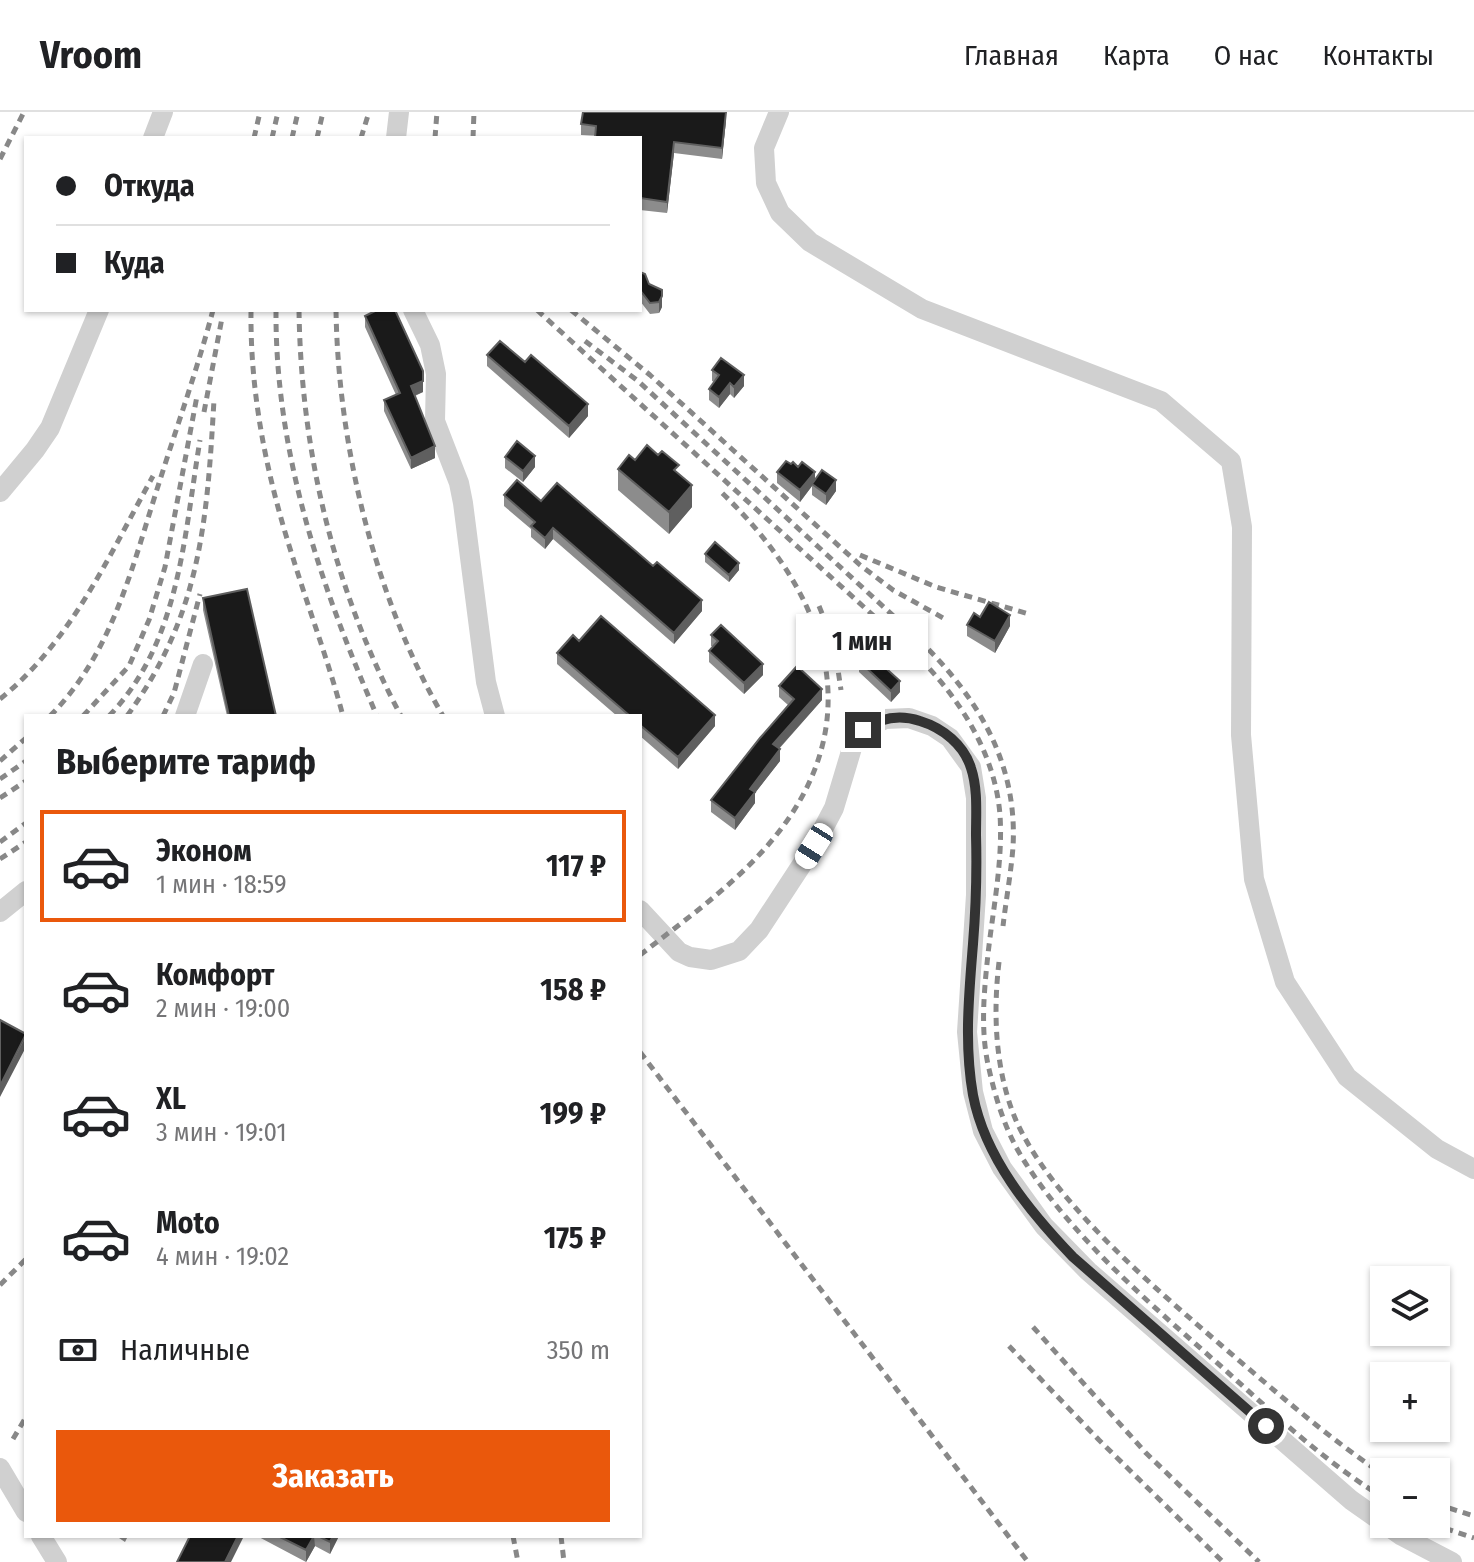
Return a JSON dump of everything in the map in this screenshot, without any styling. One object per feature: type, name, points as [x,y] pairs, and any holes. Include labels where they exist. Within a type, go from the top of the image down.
[{"type":"lane","points":[[154,136],[163,112]]},
{"type":"lane","points":[[396,136],[399,112]]},
{"type":"lane","points":[[779,112],[764,148],[766,183],[780,213],[810,242],[922,309],[1161,401],[1231,461],[1242,527],[1241,735],[1254,879],[1285,982],[1347,1077],[1437,1149],[1474,1169]]},
{"type":"lane","points":[[0,492],[50,428],[98,312]]},
{"type":"lane","points":[[414,312],[430,345],[436,374],[435,421],[459,483],[486,682],[494,714]]},
{"type":"lane","points":[[186,714],[203,664]]},
{"type":"lane","points":[[642,912],[679,952],[690,957],[711,960],[739,951],[759,930],[814,846],[834,808],[852,748],[863,730],[885,719],[909,718],[932,726],[950,738],[971,767],[976,798],[976,895],[967,1032],[973,1092],[983,1131],[1002,1168],[1044,1226],[1100,1281],[1351,1500],[1402,1536],[1452,1562]]},
{"type":"lane","points":[[0,912],[24,893]]},
{"type":"lane","points":[[0,1468],[24,1509]]},
{"type":"lane","points":[[42,1538],[57,1562]]},
{"type":"building","points":[[583,112],[726,112],[722,148],[674,142],[667,202],[642,198],[642,136],[595,136],[596,126],[581,124]]},
{"type":"building","points":[[642,273],[649,284],[662,290],[659,302],[650,303],[642,293]]},
{"type":"building","points":[[373,312],[396,312],[423,371],[423,381],[411,386],[435,446],[411,458],[384,400],[400,393],[365,316]]},
{"type":"building","points":[[500,341],[525,362],[531,355],[588,404],[569,426],[487,355]]},
{"type":"building","points":[[721,358],[744,375],[734,387],[730,383],[719,397],[709,389],[719,375],[712,370]]},
{"type":"building","points":[[517,441],[535,456],[523,471],[505,457]]},
{"type":"building","points":[[647,445],[658,455],[662,451],[679,465],[674,470],[692,485],[669,512],[618,469],[629,455],[635,460]]},
{"type":"building","points":[[786,461],[798,467],[802,462],[815,472],[800,490],[777,472]]},
{"type":"building","points":[[822,470],[836,480],[826,494],[812,484]]},
{"type":"building","points":[[517,480],[541,501],[557,483],[653,566],[657,562],[702,600],[674,633],[553,528],[545,538],[531,526],[535,522],[504,495]]},
{"type":"building","points":[[715,542],[739,563],[729,575],[705,554]]},
{"type":"building","points":[[247,589],[276,714],[229,714],[203,598]]},
{"type":"building","points":[[989,602],[1010,615],[995,641],[967,625],[974,613],[980,617]]},
{"type":"building","points":[[601,616],[715,715],[678,757],[642,727],[642,714],[628,714],[557,653],[573,635],[579,641]]},
{"type":"building","points":[[721,625],[763,664],[744,683],[709,651],[718,641],[711,635]]},
{"type":"building","points":[[868,652],[900,681],[891,691],[859,661]]},
{"type":"building","points":[[797,666],[822,689],[773,744],[780,749],[750,789],[755,792],[735,818],[711,800],[794,699],[779,686]]},
{"type":"building","points":[[0,1020],[24,1033],[24,1038],[0,1086]]},
{"type":"building","points":[[189,1538],[237,1538],[225,1562],[177,1562]]},
{"type":"building","points":[[282,1538],[313,1538],[306,1550]]},
{"type":"railway","points":[[0,159],[24,112]]},
{"type":"railway","points":[[254,136],[260,112]]},
{"type":"railway","points":[[272,136],[278,112]]},
{"type":"railway","points":[[292,136],[298,112]]},
{"type":"railway","points":[[317,136],[323,112]]},
{"type":"railway","points":[[362,136],[369,112]]},
{"type":"railway","points":[[435,136],[437,112]]},
{"type":"railway","points":[[473,136],[474,112]]},
{"type":"railway","points":[[52,714],[90,664],[119,605],[212,312]]},
{"type":"railway","points":[[251,312],[253,373],[268,466],[284,528],[342,714]]},
{"type":"railway","points":[[276,312],[283,415],[305,518],[337,618],[376,714]]},
{"type":"railway","points":[[299,312],[306,416],[326,519],[357,619],[400,714]]},
{"type":"railway","points":[[336,312],[344,414],[365,520],[398,622],[442,714]]},
{"type":"railway","points":[[539,312],[909,648],[957,703],[981,745],[997,791],[1001,832],[984,997],[984,1026],[986,1055],[995,1092],[1017,1149],[1065,1217],[1143,1297],[1301,1437],[1370,1489]]},
{"type":"railway","points":[[573,312],[650,375],[860,565],[893,590],[945,619]]},
{"type":"railway","points":[[204,412],[222,318]]},
{"type":"railway","points":[[585,341],[638,381],[913,634],[955,679],[973,704],[1000,756],[1013,815],[1013,847],[1003,926]]},
{"type":"railway","points":[[85,714],[129,666],[149,620],[165,567],[197,396]]},
{"type":"railway","points":[[128,714],[171,641],[196,565],[208,486],[214,400]]},
{"type":"railway","points":[[111,714],[133,687],[165,621],[183,550],[200,440]]},
{"type":"railway","points":[[0,699],[48,651],[68,624],[153,476]]},
{"type":"railway","points":[[642,953],[716,895],[769,844],[810,780],[825,735],[828,690],[821,647],[806,605],[783,565],[754,526],[719,490]]},
{"type":"railway","points":[[860,555],[936,587],[1029,614]]},
{"type":"railway","points":[[164,714],[174,693],[200,594]]},
{"type":"railway","points":[[819,606],[834,643],[841,690]]},
{"type":"railway","points":[[0,761],[24,740]]},
{"type":"railway","points":[[0,779],[24,762]]},
{"type":"railway","points":[[0,798],[24,782]]},
{"type":"railway","points":[[0,842],[24,824]]},
{"type":"railway","points":[[0,859],[24,843]]},
{"type":"railway","points":[[999,962],[996,1021],[1003,1080],[1015,1118],[1031,1149],[1053,1180],[1106,1241],[1166,1297],[1302,1413],[1370,1465]]},
{"type":"railway","points":[[642,1055],[1028,1562]]},
{"type":"railway","points":[[0,1285],[24,1261]]},
{"type":"railway","points":[[1033,1327],[1146,1453],[1259,1562]]},
{"type":"railway","points":[[1009,1346],[1223,1562]]},
{"type":"railway","points":[[13,1439],[24,1420]]},
{"type":"railway","points":[[1450,1508],[1474,1516]]},
{"type":"railway","points":[[1450,1530],[1474,1538]]},
{"type":"railway","points":[[513,1538],[518,1562]]},
{"type":"railway","points":[[561,1538],[564,1562]]},
{"type":"route","points":[[863,730],[874,722],[895,717],[919,721],[941,730],[958,746],[971,767],[976,798],[977,864],[967,1032],[977,1110],[983,1131],[1002,1168],[1044,1226],[1073,1257],[1266,1426]]}]
